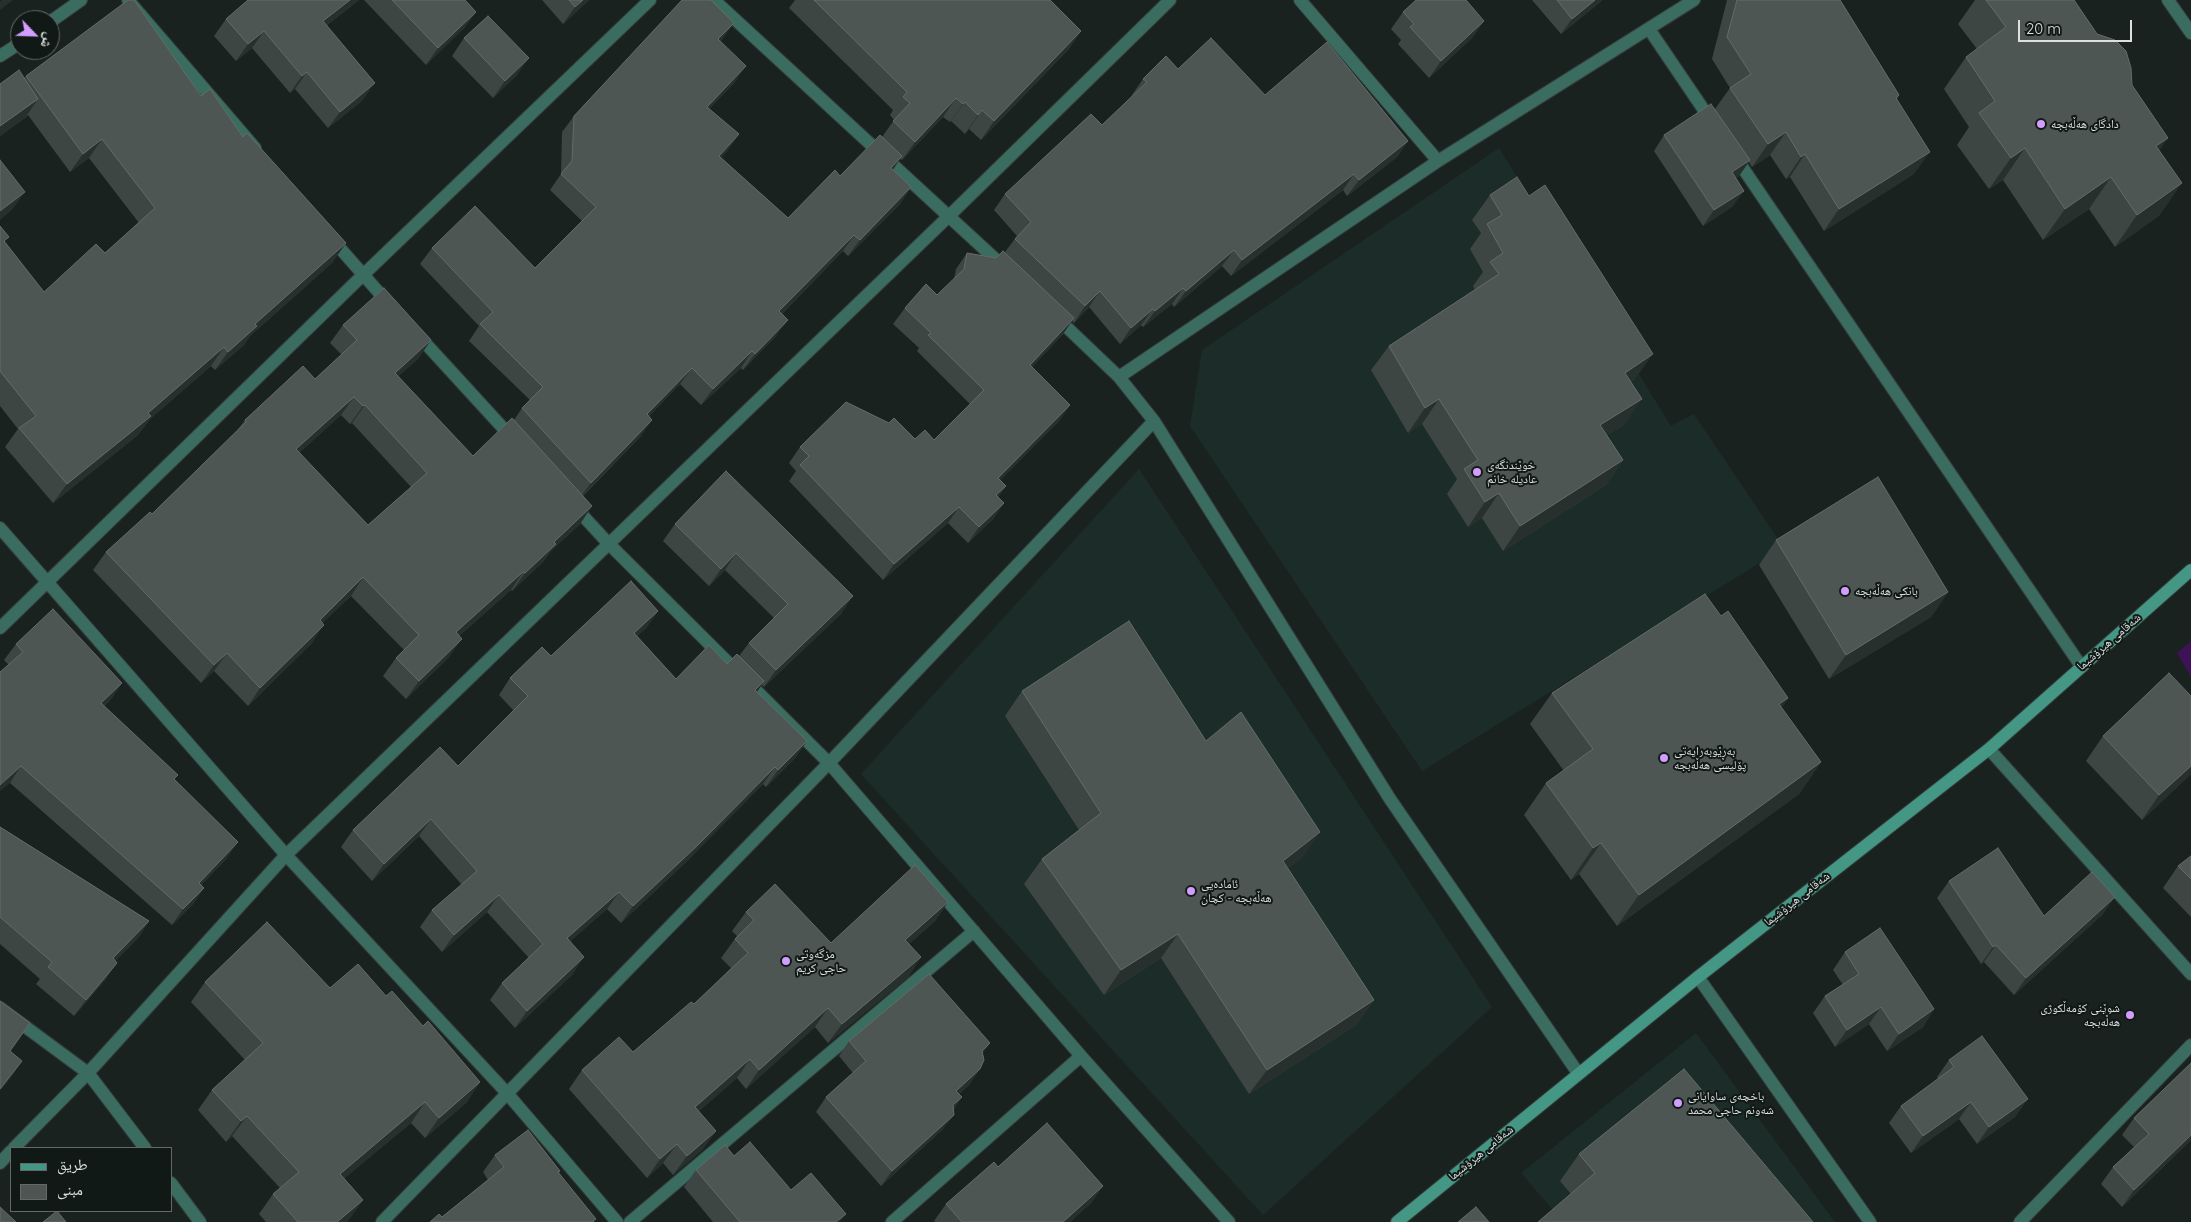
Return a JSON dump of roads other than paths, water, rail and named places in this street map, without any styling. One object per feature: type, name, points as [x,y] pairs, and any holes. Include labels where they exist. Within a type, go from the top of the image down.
[{"type":"main road","name":"شەقامی هیرۆشیما","points":[[1397,1222],[1698,977],[1989,749],[2191,570]]},
{"type":"street","points":[[60,15],[81,0]]},
{"type":"street","points":[[128,0],[261,156]]},
{"type":"street","points":[[0,628],[363,275],[650,0]]},
{"type":"street","points":[[714,0],[950,215],[1013,276]]},
{"type":"street","points":[[15,1147],[88,1073],[286,855],[950,215],[1170,0]]},
{"type":"street","points":[[1300,0],[1438,161]]},
{"type":"street","points":[[1119,377],[1438,161],[1694,0]]},
{"type":"street","points":[[2168,0],[2191,33]]},
{"type":"street","points":[[1649,29],[1717,128]]},
{"type":"street","points":[[1728,145],[2081,666]]},
{"type":"street","points":[[325,230],[396,311]]},
{"type":"street","points":[[1049,310],[1119,377],[1154,421],[1390,800],[1578,1073]]},
{"type":"street","points":[[409,326],[522,449]]},
{"type":"street","points":[[382,1222],[506,1092],[829,763],[1154,421]]},
{"type":"street","points":[[562,492],[608,543],[829,763],[1081,1056],[1228,1222]]},
{"type":"street","points":[[0,528],[286,855],[506,1092],[617,1222]]},
{"type":"street","points":[[1989,749],[2191,974]]},
{"type":"street","points":[[630,1222],[974,931]]},
{"type":"street","points":[[1698,977],[1870,1222]]},
{"type":"street","points":[[0,1008],[88,1073],[144,1147]]},
{"type":"street","points":[[2020,1222],[2191,1045]]},
{"type":"street","points":[[892,1222],[1081,1056]]},
{"type":"street","points":[[0,1163],[10,1152]]},
{"type":"street","points":[[172,1184],[200,1222]]},
{"type":"place","name":"دادگای هەڵەبجە","points":[[2041,124]]},
{"type":"place","name":"خوێندنگەی عادیلە خانم","points":[[1477,472]]},
{"type":"place","name":"بانکی هەڵەبجە","points":[[1845,591]]},
{"type":"place","name":"بەڕێوبەرایەتی پۆلیسی هەڵەبجە","points":[[1664,758]]},
{"type":"place","name":"ئامادەیی هەڵەبجە - کچان","points":[[1191,891]]},
{"type":"place","name":"مزگە‌وتی حاجی كریم","points":[[786,961]]},
{"type":"place","name":"شوێنی کۆمەڵکوژی هەڵەبجە","points":[[2130,1015]]},
{"type":"place","name":"باخچە‌ی ساوایانی شە‌ونم حاجی محمد","points":[[1678,1103]]}]
